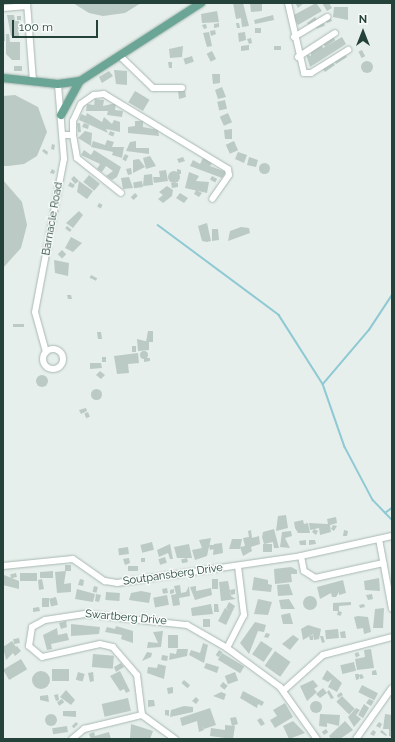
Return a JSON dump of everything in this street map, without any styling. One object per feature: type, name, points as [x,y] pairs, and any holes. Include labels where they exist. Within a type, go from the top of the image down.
[{"type":"main road","points":[[3,78],[58,84],[80,81],[201,3]]},
{"type":"main road","points":[[61,115],[80,81]]},
{"type":"street","points":[[288,3],[298,57],[304,73],[309,74],[348,50]]},
{"type":"street","points":[[3,8],[27,5],[33,81]]},
{"type":"street","points":[[294,37],[327,17]]},
{"type":"street","points":[[298,57],[335,33]]},
{"type":"street","points":[[120,56],[153,88],[182,88]]},
{"type":"street","name":"Barnacle Road","points":[[46,352],[35,318],[64,159],[64,135],[58,84]]},
{"type":"street","points":[[121,193],[76,158],[73,121],[81,104],[94,95],[104,94],[228,169],[229,175],[212,199]]},
{"type":"street","points":[[64,135],[73,135]]},
{"type":"street","name":"Soutpansberg Drive","points":[[3,566],[73,559],[105,581],[117,583],[301,556],[392,536]]},
{"type":"street","points":[[379,539],[392,609]]},
{"type":"street","points":[[301,556],[304,571],[315,578],[383,563]]},
{"type":"street","points":[[227,648],[244,615],[238,566]]},
{"type":"street","name":"Swartberg Drive","points":[[142,714],[137,675],[118,651],[103,644],[42,657],[28,646],[32,627],[45,620],[81,614],[122,616],[187,625],[227,648],[284,690],[317,739]]},
{"type":"street","points":[[284,690],[323,655],[392,637]]},
{"type":"street","points":[[356,739],[392,688]]},
{"type":"street","points":[[72,739],[84,729],[142,714],[175,739]]},
{"type":"building","points":[[73,3],[141,3],[125,13],[103,16],[89,13]]},
{"type":"building","points":[[233,3],[243,3],[249,26],[242,27],[241,18],[236,19]]},
{"type":"building","points":[[250,3],[262,3],[262,11],[251,12]]},
{"type":"building","points":[[295,3],[304,3],[298,8]]},
{"type":"building","points":[[316,3],[322,11],[298,25],[292,16]]},
{"type":"building","points":[[322,3],[329,3],[332,8],[327,11]]},
{"type":"building","points":[[334,7],[348,7],[348,20],[333,17]]},
{"type":"building","points":[[217,11],[219,22],[202,23],[201,14]]},
{"type":"building","points":[[7,15],[14,15],[15,21],[19,21],[19,36],[11,36]]},
{"type":"building","points":[[273,15],[274,20],[255,24],[254,20]]},
{"type":"building","points":[[17,16],[21,16],[21,20],[17,20]]},
{"type":"building","points":[[315,17],[317,20],[309,25],[307,23]]},
{"type":"building","points":[[330,17],[332,21],[327,23],[325,20]]},
{"type":"building","points":[[4,19],[5,41],[3,41]]},
{"type":"building","points":[[219,23],[219,27],[214,28],[214,24]]},
{"type":"building","points":[[236,23],[239,23],[240,28],[237,28]]},
{"type":"building","points":[[324,23],[325,26],[316,29],[315,26]]},
{"type":"building","points":[[206,24],[207,28],[204,29],[202,25]]},
{"type":"building","points":[[255,28],[261,28],[261,33],[255,33]]},
{"type":"building","points":[[215,30],[216,34],[211,36],[210,31]]},
{"type":"building","points":[[209,32],[212,46],[207,47],[203,33]]},
{"type":"building","points":[[245,32],[246,40],[239,42],[238,33]]},
{"type":"building","points":[[6,34],[9,34],[10,42],[6,42]]},
{"type":"building","points":[[333,37],[335,40],[325,47],[323,44]]},
{"type":"building","points":[[342,37],[346,44],[310,67],[306,54],[311,56],[311,51],[321,44],[323,48]]},
{"type":"building","points":[[251,38],[252,43],[249,44],[247,39]]},
{"type":"building","points":[[6,42],[20,42],[20,60],[12,60],[6,54]]},
{"type":"building","points":[[249,45],[249,50],[241,51],[241,46]]},
{"type":"building","points":[[183,46],[182,57],[170,58],[169,49]]},
{"type":"building","points":[[274,46],[281,46],[281,50],[274,50]]},
{"type":"building","points":[[362,50],[365,56],[362,58],[358,52]]},
{"type":"building","points":[[212,51],[216,59],[211,62],[207,54]]},
{"type":"building","points":[[345,54],[347,57],[336,64],[334,60]]},
{"type":"building","points":[[192,56],[194,62],[185,64],[183,59]]},
{"type":"building","points":[[365,61],[369,61],[373,67],[369,73],[365,73],[361,69],[361,65]]},
{"type":"building","points":[[168,62],[172,62],[172,68],[169,68]]},
{"type":"building","points":[[332,62],[335,65],[325,72],[322,68]]},
{"type":"building","points":[[14,66],[22,66],[22,71],[14,71]]},
{"type":"building","points":[[114,70],[127,71],[127,85],[116,84]]},
{"type":"building","points":[[109,71],[113,76],[102,83],[99,77]]},
{"type":"building","points":[[212,74],[220,74],[220,83],[213,84]]},
{"type":"building","points":[[222,87],[226,97],[218,99],[215,90]]},
{"type":"building","points":[[185,90],[186,97],[179,99],[178,91]]},
{"type":"building","points":[[135,91],[150,100],[143,111],[128,102]]},
{"type":"building","points":[[15,95],[38,107],[47,132],[37,156],[24,164],[3,166],[3,96]]},
{"type":"building","points":[[95,99],[104,100],[103,106],[116,103],[115,110],[123,111],[122,117],[107,115],[108,111],[86,111],[87,104],[94,105]]},
{"type":"building","points":[[225,100],[227,109],[219,111],[217,102]]},
{"type":"building","points":[[87,113],[102,122],[104,117],[112,124],[114,120],[120,122],[120,132],[106,129],[108,133],[79,120],[81,114],[86,116]]},
{"type":"building","points":[[228,113],[232,122],[224,126],[220,117]]},
{"type":"building","points":[[135,121],[143,121],[143,127],[158,130],[159,136],[128,133],[128,127],[135,126]]},
{"type":"building","points":[[77,123],[80,123],[81,132],[78,132]]},
{"type":"building","points":[[84,123],[89,125],[88,129],[82,127]]},
{"type":"building","points":[[232,129],[232,139],[225,139],[224,130]]},
{"type":"building","points":[[85,131],[92,133],[91,146],[78,138]]},
{"type":"building","points":[[110,131],[115,133],[113,137],[109,135]]},
{"type":"building","points":[[107,140],[114,142],[112,147],[124,147],[122,158],[112,155],[113,152],[91,147],[93,141],[105,145]]},
{"type":"building","points":[[136,141],[136,148],[149,148],[149,154],[126,151],[130,142]]},
{"type":"building","points":[[234,141],[238,150],[230,154],[226,145]]},
{"type":"building","points":[[52,144],[55,145],[54,150],[51,149]]},
{"type":"building","points":[[44,149],[48,152],[47,155],[42,151]]},
{"type":"building","points":[[84,150],[91,155],[94,150],[121,167],[117,177],[112,180],[106,176],[113,171],[106,166],[102,172],[97,169],[100,164],[81,155]]},
{"type":"building","points":[[238,152],[247,155],[244,163],[235,159]]},
{"type":"building","points":[[125,154],[129,156],[126,161],[122,159]]},
{"type":"building","points":[[150,156],[156,166],[146,169],[143,158]]},
{"type":"building","points":[[183,157],[185,161],[179,163],[177,159]]},
{"type":"building","points":[[249,157],[258,160],[256,167],[247,165]]},
{"type":"building","points":[[203,158],[212,163],[210,166],[226,172],[222,178],[190,166],[193,160],[200,164]]},
{"type":"building","points":[[139,159],[145,167],[133,173],[133,160]]},
{"type":"building","points":[[264,162],[268,164],[270,168],[268,172],[264,174],[260,172],[258,168],[260,164]]},
{"type":"building","points":[[131,168],[132,174],[128,175],[126,169]]},
{"type":"building","points":[[52,169],[55,171],[54,174],[50,173]]},
{"type":"building","points":[[177,169],[181,170],[181,174],[177,174]]},
{"type":"building","points":[[166,170],[168,181],[154,183],[153,177],[160,177],[159,171]]},
{"type":"building","points":[[174,171],[178,173],[180,177],[178,181],[174,183],[170,181],[168,177],[170,173]]},
{"type":"building","points":[[189,172],[199,176],[196,181],[209,182],[207,193],[185,188]]},
{"type":"building","points":[[152,174],[153,185],[143,186],[144,175]]},
{"type":"building","points":[[89,175],[100,184],[94,191],[83,182]]},
{"type":"building","points":[[74,176],[79,181],[75,184],[71,179]]},
{"type":"building","points":[[212,176],[217,179],[215,183],[210,179]]},
{"type":"building","points":[[129,177],[133,188],[123,189],[121,178]]},
{"type":"building","points":[[3,180],[22,202],[27,225],[21,248],[3,268]]},
{"type":"building","points":[[79,181],[93,191],[87,199],[77,192]]},
{"type":"building","points":[[142,181],[143,187],[134,188],[133,182]]},
{"type":"building","points":[[70,182],[75,185],[73,188],[68,186]]},
{"type":"building","points":[[171,183],[178,183],[178,187],[172,188]]},
{"type":"building","points":[[167,186],[173,190],[172,196],[163,203],[158,199],[163,195],[159,192]]},
{"type":"building","points":[[196,190],[202,193],[199,197],[194,194]]},
{"type":"building","points":[[135,193],[138,196],[134,200],[131,197]]},
{"type":"building","points":[[180,193],[188,198],[184,203],[176,198]]},
{"type":"building","points":[[99,203],[103,205],[101,208],[97,207]]},
{"type":"building","points":[[79,211],[83,215],[73,228],[66,223]]},
{"type":"building","points":[[207,223],[211,241],[207,242],[202,241],[198,226]]},
{"type":"building","points":[[67,226],[72,230],[70,232],[65,228]]},
{"type":"building","points":[[241,227],[249,228],[250,233],[228,241],[230,231]]},
{"type":"building","points":[[212,229],[218,229],[219,240],[212,241]]},
{"type":"building","points":[[71,237],[82,243],[73,252],[65,248]]},
{"type":"building","points":[[62,250],[66,254],[62,258],[58,254]]},
{"type":"building","points":[[54,260],[69,263],[68,276],[55,273]]},
{"type":"building","points":[[91,275],[97,278],[96,281],[90,278]]},
{"type":"building","points":[[67,295],[71,295],[72,299],[68,299]]},
{"type":"building","points":[[13,324],[24,324],[24,327],[13,327]]},
{"type":"building","points":[[148,331],[153,331],[153,342],[146,342]]},
{"type":"building","points":[[97,332],[101,332],[102,339],[98,339]]},
{"type":"building","points":[[137,339],[149,342],[149,350],[138,351]]},
{"type":"building","points":[[132,346],[136,346],[136,352],[132,352]]},
{"type":"building","points":[[144,351],[147,352],[147,358],[144,359],[141,358],[140,355],[141,352]]},
{"type":"building","points":[[138,353],[139,363],[128,364],[129,373],[117,374],[114,356]]},
{"type":"building","points":[[102,357],[106,357],[106,362],[102,362]]},
{"type":"building","points":[[144,358],[150,358],[150,361],[144,362]]},
{"type":"building","points":[[90,363],[101,363],[102,368],[90,369]]},
{"type":"building","points":[[100,371],[105,375],[101,379],[96,375]]},
{"type":"building","points":[[40,375],[44,375],[48,381],[44,387],[40,387],[36,383],[36,379]]},
{"type":"building","points":[[96,388],[100,390],[102,394],[100,398],[96,400],[92,398],[90,394],[92,390]]},
{"type":"building","points":[[86,408],[87,411],[81,414],[79,410]]},
{"type":"building","points":[[88,412],[90,417],[86,418],[84,413]]},
{"type":"building","points":[[286,515],[288,528],[276,531],[278,516]]},
{"type":"building","points":[[336,517],[337,523],[330,525],[331,532],[320,535],[319,528],[310,530],[309,523],[328,524],[327,519]]},
{"type":"building","points":[[303,520],[304,524],[308,523],[310,533],[298,533],[295,528],[294,522]]},
{"type":"building","points":[[333,525],[337,526],[334,531],[331,529]]},
{"type":"building","points":[[274,529],[279,548],[274,548],[273,542],[264,544],[262,537],[263,532]]},
{"type":"building","points":[[314,529],[318,531],[316,535],[312,532]]},
{"type":"building","points":[[251,530],[252,538],[259,536],[260,544],[251,547],[252,551],[243,556],[240,547],[245,546],[243,538],[249,537],[248,531]]},
{"type":"building","points":[[344,530],[348,531],[347,536],[343,536]]},
{"type":"building","points":[[291,531],[292,536],[285,538],[290,548],[280,547],[282,532]]},
{"type":"building","points":[[211,538],[207,556],[195,560],[192,550],[202,548],[199,540]]},
{"type":"building","points":[[232,539],[242,539],[240,549],[229,549]]},
{"type":"building","points":[[306,540],[306,545],[300,545],[299,541]]},
{"type":"building","points":[[309,540],[315,540],[316,544],[309,545]]},
{"type":"building","points":[[152,542],[154,550],[142,553],[140,545]]},
{"type":"building","points":[[222,543],[223,553],[213,555],[214,544]]},
{"type":"building","points":[[170,544],[173,559],[170,559],[168,553],[159,557],[157,550]]},
{"type":"building","points":[[189,544],[192,558],[177,558],[174,547]]},
{"type":"building","points":[[263,544],[272,544],[272,552],[263,552]]},
{"type":"building","points":[[209,545],[214,545],[214,549],[210,550]]},
{"type":"building","points":[[128,547],[129,554],[119,555],[118,548]]},
{"type":"building","points":[[165,557],[167,563],[160,565],[158,559]]},
{"type":"building","points":[[129,558],[130,563],[125,565],[123,559]]},
{"type":"building","points":[[141,558],[145,558],[145,562],[141,562]]},
{"type":"building","points":[[187,558],[188,562],[182,563],[181,559]]},
{"type":"building","points":[[65,565],[71,565],[71,571],[65,571]]},
{"type":"building","points":[[128,566],[138,566],[138,571],[128,571]]},
{"type":"building","points":[[291,567],[297,570],[297,574],[291,574],[292,582],[275,584],[274,569]]},
{"type":"building","points":[[53,571],[53,578],[40,578],[40,572]]},
{"type":"building","points":[[66,571],[64,584],[71,583],[71,592],[57,593],[55,572]]},
{"type":"building","points":[[16,573],[17,577],[11,578],[10,574]]},
{"type":"building","points":[[20,573],[37,573],[37,581],[20,581]]},
{"type":"building","points":[[4,575],[19,581],[19,589],[3,585]]},
{"type":"building","points":[[254,577],[268,580],[268,584],[272,585],[271,592],[252,590]]},
{"type":"building","points":[[379,578],[380,591],[365,590],[364,581]]},
{"type":"building","points":[[42,579],[44,589],[39,590],[38,580]]},
{"type":"building","points":[[80,579],[84,580],[83,586],[78,585]]},
{"type":"building","points":[[212,579],[218,579],[218,589],[212,589]]},
{"type":"building","points":[[343,580],[346,593],[339,595],[339,592],[336,597],[332,597],[331,593],[320,599],[317,587]]},
{"type":"building","points":[[228,581],[231,596],[236,599],[221,601],[219,582]]},
{"type":"building","points":[[289,584],[293,595],[278,596],[277,585]]},
{"type":"building","points":[[180,585],[181,593],[186,592],[189,586],[190,596],[179,598],[180,605],[173,606],[171,595],[176,594],[174,586]]},
{"type":"building","points":[[94,586],[98,587],[96,593],[93,592]]},
{"type":"building","points":[[196,586],[196,591],[211,588],[212,595],[195,600],[190,587]]},
{"type":"building","points":[[167,588],[168,593],[163,594],[162,589]]},
{"type":"building","points":[[77,589],[95,594],[93,602],[75,599]]},
{"type":"building","points":[[174,589],[174,593],[170,594],[170,590]]},
{"type":"building","points":[[235,589],[235,594],[231,595],[230,590]]},
{"type":"building","points":[[141,591],[151,593],[149,603],[129,600],[131,593]]},
{"type":"building","points":[[106,592],[120,593],[119,601],[105,600]]},
{"type":"building","points":[[96,594],[101,595],[99,602],[95,601]]},
{"type":"building","points":[[372,594],[373,599],[368,600],[366,595]]},
{"type":"building","points":[[167,595],[169,605],[155,607],[153,598]]},
{"type":"building","points":[[310,596],[315,598],[317,603],[315,608],[310,610],[305,608],[303,603],[305,598]]},
{"type":"building","points":[[56,597],[58,605],[51,606],[49,599]]},
{"type":"building","points":[[42,598],[49,598],[49,607],[42,607]]},
{"type":"building","points":[[258,599],[272,602],[268,615],[254,614]]},
{"type":"building","points":[[289,599],[295,609],[281,609],[279,600]]},
{"type":"building","points":[[229,602],[235,606],[226,625],[218,621],[225,608],[230,611],[226,608]]},
{"type":"building","points":[[351,602],[351,605],[339,606],[339,611],[333,611],[333,603]]},
{"type":"building","points":[[211,604],[213,614],[192,616],[191,608]]},
{"type":"building","points":[[214,604],[218,604],[219,612],[214,612]]},
{"type":"building","points":[[364,604],[365,607],[360,608],[359,605]]},
{"type":"building","points":[[39,607],[40,611],[33,612],[33,608]]},
{"type":"building","points":[[384,608],[383,628],[373,628],[375,609]]},
{"type":"building","points":[[338,611],[342,612],[341,616],[337,615]]},
{"type":"building","points":[[290,613],[293,624],[283,624],[281,615]]},
{"type":"building","points":[[354,617],[368,617],[371,632],[364,634],[363,628],[357,629]]},
{"type":"building","points":[[203,619],[210,619],[210,627],[203,627]]},
{"type":"building","points":[[66,621],[67,627],[61,629],[59,623]]},
{"type":"building","points":[[255,622],[266,625],[264,632],[258,631],[249,654],[240,643]]},
{"type":"building","points":[[71,624],[100,627],[99,634],[71,636]]},
{"type":"building","points":[[308,625],[321,629],[319,639],[314,640],[313,634],[303,640],[301,629]]},
{"type":"building","points":[[116,626],[133,631],[133,643],[121,639],[122,635],[105,632],[107,627],[115,629]]},
{"type":"building","points":[[57,628],[58,635],[67,633],[69,640],[51,644],[52,649],[47,650],[43,635]]},
{"type":"building","points":[[338,629],[339,638],[326,639],[325,630]]},
{"type":"building","points":[[163,631],[161,647],[147,648],[148,642],[158,643],[153,632]]},
{"type":"building","points":[[345,631],[346,638],[341,638],[340,632]]},
{"type":"building","points":[[266,633],[270,634],[268,638],[264,637]]},
{"type":"building","points":[[168,635],[178,635],[178,648],[168,648]]},
{"type":"building","points":[[293,635],[299,639],[290,650],[282,644]]},
{"type":"building","points":[[313,635],[313,640],[310,640],[309,636]]},
{"type":"building","points":[[320,636],[323,636],[325,642],[322,643]]},
{"type":"building","points":[[19,638],[20,643],[14,644],[13,639]]},
{"type":"building","points":[[12,641],[21,651],[15,656],[13,653],[6,660],[3,647]]},
{"type":"building","points":[[261,641],[273,649],[264,662],[252,654]]},
{"type":"building","points":[[203,643],[208,645],[204,663],[189,655],[191,650],[200,653]]},
{"type":"building","points":[[177,649],[188,649],[187,656],[169,660],[170,653],[176,654]]},
{"type":"building","points":[[371,649],[374,668],[357,670],[355,659],[365,657],[364,650]]},
{"type":"building","points":[[219,650],[222,652],[219,657],[216,655]]},
{"type":"building","points":[[275,651],[291,662],[280,677],[265,666]]},
{"type":"building","points":[[147,652],[152,653],[151,657],[142,661]]},
{"type":"building","points":[[358,652],[360,656],[356,657],[354,654]]},
{"type":"building","points":[[222,653],[244,666],[240,673],[218,660]]},
{"type":"building","points":[[93,654],[114,656],[113,669],[92,667]]},
{"type":"building","points":[[162,655],[168,656],[167,661],[161,660]]},
{"type":"building","points":[[21,659],[27,669],[9,680],[3,670]]},
{"type":"building","points":[[354,662],[356,671],[342,674],[340,665]]},
{"type":"building","points":[[121,663],[124,667],[116,672],[114,667]]},
{"type":"building","points":[[206,663],[219,667],[217,673],[204,668]]},
{"type":"building","points":[[158,664],[166,666],[164,679],[147,673],[148,667],[157,668]]},
{"type":"building","points":[[52,669],[69,669],[69,681],[52,681]]},
{"type":"building","points":[[327,670],[342,683],[337,692],[328,687],[332,679],[328,682],[322,679]]},
{"type":"building","points":[[376,670],[377,675],[372,675],[372,671]]},
{"type":"building","points":[[41,671],[45,672],[49,676],[49,684],[45,688],[41,689],[37,688],[33,684],[32,680],[33,676],[37,672]]},
{"type":"building","points":[[120,671],[130,691],[126,693],[124,689],[120,691],[110,676]]},
{"type":"building","points":[[78,672],[85,674],[83,682],[76,680]]},
{"type":"building","points":[[93,672],[94,681],[90,682],[88,673]]},
{"type":"building","points":[[235,672],[238,680],[228,684],[225,676]]},
{"type":"building","points":[[355,674],[359,674],[359,679],[356,680]]},
{"type":"building","points":[[362,674],[364,678],[360,679],[359,675]]},
{"type":"building","points":[[184,680],[190,685],[188,688],[181,683]]},
{"type":"building","points":[[313,680],[318,686],[314,689],[317,692],[307,701],[300,686]]},
{"type":"building","points":[[223,682],[228,686],[225,690],[220,686]]},
{"type":"building","points":[[362,685],[378,693],[374,700],[358,692]]},
{"type":"building","points":[[173,687],[173,693],[168,694],[167,688]]},
{"type":"building","points":[[323,688],[327,693],[320,698],[316,694]]},
{"type":"building","points":[[66,690],[75,700],[71,705],[60,697]]},
{"type":"building","points":[[329,690],[334,698],[331,699],[327,692]]},
{"type":"building","points":[[243,691],[264,702],[262,706],[258,704],[257,708],[240,698]]},
{"type":"building","points":[[221,692],[226,694],[224,700],[213,696]]},
{"type":"building","points":[[341,692],[343,695],[338,698],[337,695]]},
{"type":"building","points":[[58,694],[59,700],[56,701],[54,695]]},
{"type":"building","points":[[48,695],[49,702],[40,700],[40,696]]},
{"type":"building","points":[[342,696],[355,709],[349,714],[336,702]]},
{"type":"building","points":[[196,697],[199,700],[196,704],[192,701]]},
{"type":"building","points":[[128,698],[131,711],[105,717],[102,704]]},
{"type":"building","points":[[62,699],[64,702],[59,706],[57,702]]},
{"type":"building","points":[[369,699],[374,701],[371,706],[366,703]]},
{"type":"building","points":[[148,700],[154,700],[155,706],[148,707]]},
{"type":"building","points":[[314,701],[318,701],[322,707],[318,713],[314,713],[310,709],[310,705]]},
{"type":"building","points":[[285,703],[293,717],[275,728],[270,720],[277,716],[273,710]]},
{"type":"building","points":[[364,704],[369,708],[363,718],[358,715]]},
{"type":"building","points":[[184,706],[193,707],[193,712],[170,717],[171,710]]},
{"type":"building","points":[[210,708],[216,725],[204,729],[202,725],[204,730],[199,732],[197,721],[182,726],[180,718]]},
{"type":"building","points":[[356,708],[360,710],[356,715],[361,719],[354,727],[348,717]]},
{"type":"building","points":[[165,710],[169,710],[169,716],[165,715]]},
{"type":"building","points":[[63,711],[76,711],[76,717],[63,716]]},
{"type":"building","points":[[53,714],[56,715],[56,725],[49,726],[46,725],[45,718],[46,715]]},
{"type":"building","points":[[320,714],[340,715],[339,726],[327,723],[327,727],[319,726]]},
{"type":"building","points":[[385,714],[392,715],[392,737],[389,736],[389,729],[383,729]]},
{"type":"building","points":[[236,717],[238,724],[232,726],[230,718]]},
{"type":"building","points":[[261,718],[265,724],[261,726],[257,720]]},
{"type":"building","points":[[293,721],[305,733],[289,739],[283,726]]},
{"type":"building","points":[[345,721],[353,730],[340,739],[331,739],[329,736]]},
{"type":"building","points":[[76,722],[78,724],[74,728],[72,726]]},
{"type":"building","points":[[379,722],[382,724],[380,728],[376,726]]},
{"type":"building","points":[[131,724],[153,731],[150,739],[130,738]]},
{"type":"building","points":[[225,725],[235,726],[233,739],[210,736],[211,728],[225,730]]},
{"type":"building","points":[[67,726],[68,732],[53,734],[52,728]]},
{"type":"building","points":[[326,729],[328,732],[324,735],[322,732]]},
{"type":"building","points":[[373,730],[376,732],[374,736],[370,734]]},
{"type":"building","points":[[382,730],[387,735],[386,736],[380,732]]},
{"type":"building","points":[[94,732],[95,736],[109,732],[111,739],[91,739],[89,734]]},
{"type":"waterway","points":[[158,225],[279,315],[323,384],[345,447],[373,500],[392,520]]},
{"type":"waterway","points":[[323,384],[369,330],[392,295]]},
{"type":"waterway","points":[[385,513],[392,508]]}]
